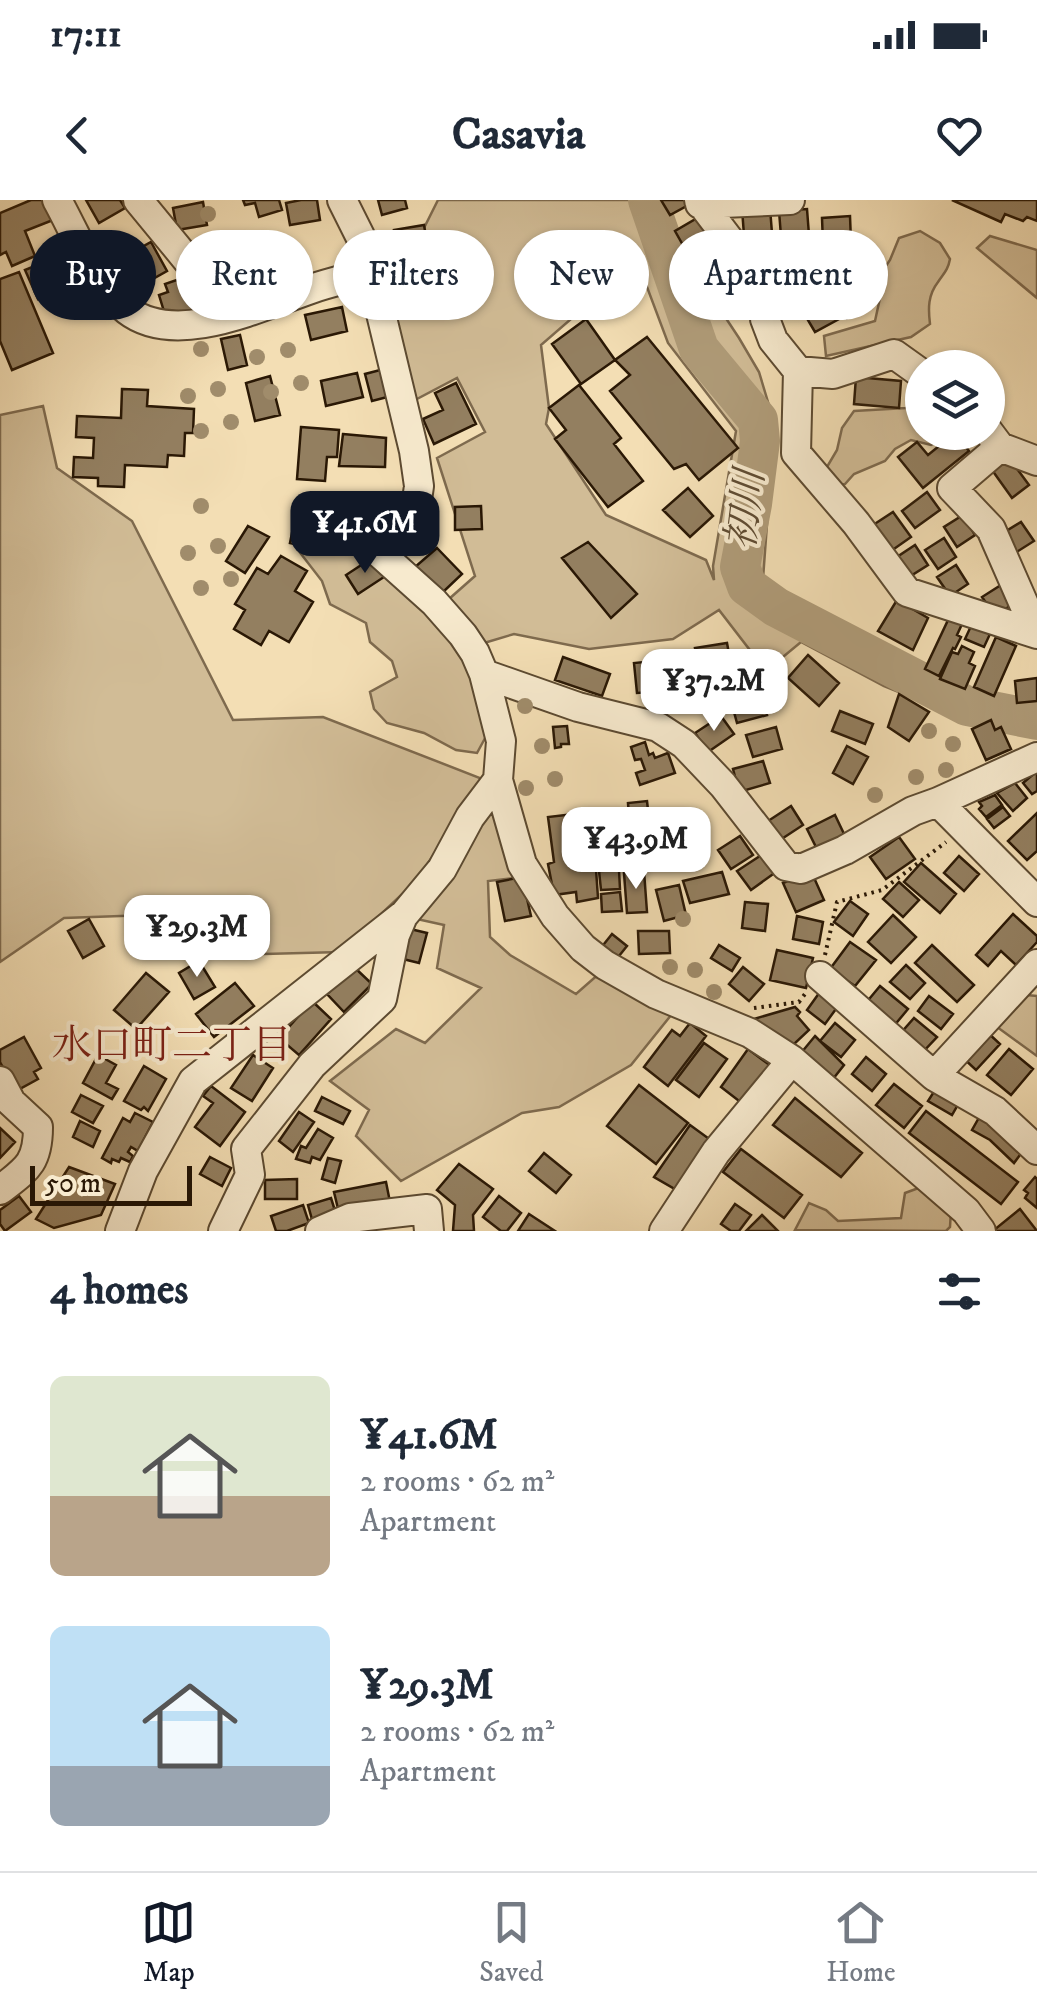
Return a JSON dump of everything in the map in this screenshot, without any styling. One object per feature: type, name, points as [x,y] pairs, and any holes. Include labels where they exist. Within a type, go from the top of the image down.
[{"type":"street","points":[[57,200],[106,289],[130,312],[165,326],[220,320]]},
{"type":"street","points":[[138,200],[176,246]]},
{"type":"street","points":[[342,200],[357,230]]},
{"type":"street","points":[[700,202],[790,200]]},
{"type":"street","points":[[700,202],[765,288],[765,318],[774,340],[798,370],[796,453],[856,523],[907,592],[1037,634],[991,530],[952,488],[985,450]]},
{"type":"street","points":[[383,320],[419,486],[417,500],[409,511],[374,529],[366,541],[434,602],[476,653],[501,741],[498,780],[522,864],[555,916],[583,948],[606,965],[656,994],[750,1033],[792,1060],[966,1211],[981,1231]]},
{"type":"street","points":[[798,370],[833,374],[894,354],[905,362]]},
{"type":"street","points":[[1005,445],[1037,461]]},
{"type":"street","points":[[484,674],[578,707],[658,727],[684,744],[723,785],[786,866],[800,869],[845,850],[913,810],[1037,756]]},
{"type":"street","points":[[120,1231],[142,1171],[193,1081],[403,916],[442,869],[470,817],[498,780]]},
{"type":"street","points":[[938,802],[1037,902]]},
{"type":"street","points":[[222,1231],[250,1175],[246,1149],[312,1066],[382,999],[395,935],[403,916]]},
{"type":"street","points":[[934,1076],[1037,964]]},
{"type":"street","points":[[820,976],[934,1076],[996,1111],[1037,1150]]},
{"type":"street","points":[[664,1231],[716,1152],[792,1060]]},
{"type":"street","points":[[0,1081],[11,1102],[38,1127],[38,1150],[24,1172],[0,1190]]},
{"type":"street","points":[[320,1231],[350,1218],[426,1209],[429,1231]]},
{"type":"path","points":[[722,1022],[753,1008],[799,1002],[820,976],[837,902],[882,890],[964,828]]},
{"type":"shaded area","points":[[438,200],[653,200],[669,232],[669,320],[727,320],[759,372],[777,432],[763,579],[813,612],[896,653],[925,673],[968,692],[1037,703],[1037,727],[963,718],[884,686],[801,642],[766,671],[719,610],[673,639],[589,649],[514,634],[484,643],[449,599],[475,576],[437,458],[485,432],[457,378],[415,400],[396,320],[494,320],[494,230],[423,230]],"holes":[[[514,230],[649,230],[649,292],[668,343],[736,431],[713,566],[714,580],[706,560],[606,515],[546,424],[549,408],[541,345],[570,320],[514,320]]]},
{"type":"shaded area","points":[[920,231],[940,243],[950,259],[931,297],[930,324],[911,337],[826,356],[824,336],[875,320],[888,320],[888,263],[899,238]]},
{"type":"shaded area","points":[[990,236],[1037,250],[1037,298],[977,248]]},
{"type":"shaded area","points":[[43,406],[57,468],[132,521],[233,720],[323,717],[485,780],[415,882],[341,952],[264,954],[206,913],[64,918],[0,962],[0,415]]},
{"type":"shaded area","points":[[905,408],[905,443],[885,461],[854,474],[845,484],[831,485],[824,472],[837,450],[842,428],[854,411]]},
{"type":"shaded area","points":[[342,513],[431,614],[460,639],[490,729],[477,753],[456,750],[424,733],[387,723],[374,709],[370,692],[397,677],[392,661],[370,642],[366,623],[330,604],[322,581],[298,550],[336,549]]},
{"type":"shaded area","points":[[490,791],[515,878],[488,881],[490,937],[510,955],[576,994],[601,972],[676,1009],[631,1065],[559,1107],[522,1113],[401,1181],[356,1136],[369,1110],[330,1081],[396,1029],[425,1043],[481,988],[437,968],[444,925],[403,916]]},
{"type":"shaded area","points":[[1015,994],[1037,996],[1037,1056],[993,1024]]},
{"type":"shaded area","points":[[924,1186],[951,1210],[946,1231],[795,1230],[809,1203],[826,1210],[838,1221],[901,1218],[905,1193]]},
{"type":"building","points":[[31,200],[45,200],[53,220],[25,231],[30,258],[12,266],[6,252],[0,255],[0,213]]},
{"type":"building","points":[[86,200],[120,200],[125,208],[99,223]]},
{"type":"building","points":[[243,200],[279,200],[282,210],[259,217],[255,203],[245,205]]},
{"type":"building","points":[[317,200],[320,220],[290,225],[286,203]]},
{"type":"building","points":[[378,200],[405,200],[407,208],[382,215]]},
{"type":"building","points":[[661,200],[693,200],[694,202],[670,215]]},
{"type":"building","points":[[952,200],[1037,200],[1037,221],[1005,214],[1001,222]]},
{"type":"building","points":[[203,202],[207,225],[177,230],[173,208]]},
{"type":"building","points":[[770,208],[772,230],[744,230],[742,209]]},
{"type":"building","points":[[807,209],[809,230],[781,230],[779,211]]},
{"type":"building","points":[[850,216],[851,230],[822,230],[822,218]]},
{"type":"building","points":[[699,217],[706,230],[677,230]]},
{"type":"building","points":[[424,225],[425,230],[394,230]]},
{"type":"building","points":[[156,251],[167,271],[156,277]]},
{"type":"building","points":[[19,272],[30,298],[30,320],[39,320],[53,353],[12,370],[0,341],[0,279]]},
{"type":"building","points":[[176,280],[176,315],[166,318],[159,295],[168,292],[165,284]]},
{"type":"building","points":[[333,309],[333,320],[345,320],[347,331],[311,340],[306,320],[313,320],[313,313]]},
{"type":"building","points":[[587,320],[615,360],[581,384],[552,344]]},
{"type":"building","points":[[808,320],[837,320],[815,332]]},
{"type":"building","points":[[240,335],[247,365],[228,370],[221,339]]},
{"type":"building","points":[[647,337],[738,448],[699,480],[686,464],[674,469],[610,391],[630,375],[615,360]]},
{"type":"building","points":[[384,369],[391,396],[372,401],[365,374]]},
{"type":"building","points":[[357,373],[363,397],[326,406],[321,381]]},
{"type":"building","points":[[270,376],[280,415],[255,421],[246,383]]},
{"type":"building","points":[[856,377],[901,381],[899,408],[854,404]]},
{"type":"building","points":[[456,383],[476,424],[434,444],[423,419],[443,410],[435,393]]},
{"type":"building","points":[[579,385],[621,438],[614,444],[643,481],[608,507],[555,439],[566,430],[549,408]]},
{"type":"building","points":[[122,389],[148,390],[147,406],[194,409],[193,433],[185,433],[184,456],[168,455],[167,467],[125,465],[124,487],[98,486],[98,478],[73,477],[74,457],[93,458],[94,438],[76,437],[77,416],[121,418]]},
{"type":"building","points":[[301,427],[339,430],[337,457],[327,457],[325,481],[297,479]]},
{"type":"building","points":[[343,434],[386,438],[385,467],[339,466]]},
{"type":"building","points":[[907,450],[924,450],[928,455],[934,450],[969,451],[923,488],[898,457]]},
{"type":"building","points":[[1009,458],[1029,485],[1012,498],[992,470]]},
{"type":"building","points":[[688,488],[713,516],[690,537],[663,510]]},
{"type":"building","points":[[927,492],[940,510],[915,528],[902,511]]},
{"type":"building","points":[[304,503],[335,509],[327,551],[290,543],[296,513],[302,514]]},
{"type":"building","points":[[481,506],[482,529],[455,530],[455,507]]},
{"type":"building","points":[[893,512],[911,537],[891,551],[873,525]]},
{"type":"building","points":[[963,515],[975,535],[957,547],[944,527]]},
{"type":"building","points":[[414,520],[426,540],[399,557],[386,536]]},
{"type":"building","points":[[1021,522],[1034,541],[1015,553],[1003,533]]},
{"type":"building","points":[[248,526],[269,537],[245,573],[226,561]]},
{"type":"building","points":[[944,538],[956,557],[938,569],[925,550]]},
{"type":"building","points":[[588,542],[637,594],[611,618],[562,558]]},
{"type":"building","points":[[915,545],[928,565],[909,577],[897,557]]},
{"type":"building","points":[[437,548],[462,574],[441,594],[415,567]]},
{"type":"building","points":[[281,556],[307,571],[295,591],[313,602],[289,642],[269,631],[261,645],[234,629],[245,610],[235,604],[257,568],[268,574]]},
{"type":"building","points":[[372,558],[384,577],[358,594],[346,575]]},
{"type":"building","points":[[956,565],[968,584],[950,596],[937,577]]},
{"type":"building","points":[[1001,585],[1013,604],[995,616],[982,597]]},
{"type":"building","points":[[897,600],[928,618],[913,650],[878,631]]},
{"type":"building","points":[[949,618],[962,624],[957,635],[961,637],[939,676],[925,669]]},
{"type":"building","points":[[971,626],[990,634],[984,647],[965,639]]},
{"type":"building","points":[[996,637],[1016,646],[994,696],[974,687]]},
{"type":"building","points":[[727,643],[732,670],[754,666],[758,687],[704,696],[695,648]]},
{"type":"building","points":[[962,646],[974,652],[969,663],[975,666],[965,689],[940,679],[952,652],[958,654]]},
{"type":"building","points":[[808,655],[839,683],[819,706],[788,678]]},
{"type":"building","points":[[563,657],[610,674],[602,696],[555,680]]},
{"type":"building","points":[[664,660],[667,691],[637,693],[634,663]]},
{"type":"building","points":[[1037,678],[1037,701],[1017,703],[1015,681]]},
{"type":"building","points":[[761,693],[767,715],[737,723],[731,701]]},
{"type":"building","points":[[899,694],[929,712],[909,741],[888,727]]},
{"type":"building","points":[[840,711],[873,724],[865,744],[832,731]]},
{"type":"building","points":[[721,716],[734,734],[708,752],[695,733]]},
{"type":"building","points":[[991,720],[995,730],[1001,727],[1011,749],[986,760],[972,729]]},
{"type":"building","points":[[567,726],[569,744],[555,748],[553,727]]},
{"type":"building","points":[[776,727],[782,749],[753,757],[746,735]]},
{"type":"building","points":[[645,742],[649,755],[653,753],[655,758],[668,753],[675,773],[640,785],[636,773],[645,770],[641,759],[635,760],[631,747]]},
{"type":"building","points":[[847,746],[868,757],[853,784],[833,773]]},
{"type":"building","points":[[763,761],[770,783],[739,792],[733,769]]},
{"type":"building","points":[[1037,771],[1037,791],[1032,794],[1023,783]]},
{"type":"building","points":[[1015,783],[1027,798],[1013,811],[997,793]]},
{"type":"building","points":[[995,795],[1002,805],[986,817],[979,802]]},
{"type":"building","points":[[647,801],[650,828],[630,830],[628,803]]},
{"type":"building","points":[[791,806],[803,825],[777,842],[765,823]]},
{"type":"building","points":[[1003,807],[1010,816],[994,828],[987,819]]},
{"type":"building","points":[[592,812],[598,898],[577,902],[576,892],[554,895],[548,864],[554,862],[548,817]]},
{"type":"building","points":[[1037,813],[1037,851],[1027,860],[1008,841]]},
{"type":"building","points":[[835,815],[845,836],[817,849],[807,829]]},
{"type":"building","points":[[740,836],[753,855],[731,869],[718,850]]},
{"type":"building","points":[[899,837],[915,859],[886,879],[870,857]]},
{"type":"building","points":[[763,854],[776,872],[751,890],[737,871]]},
{"type":"building","points":[[959,856],[979,874],[964,891],[944,873]]},
{"type":"building","points":[[921,863],[956,894],[940,913],[904,882]]},
{"type":"building","points":[[619,870],[620,889],[601,890],[599,871]]},
{"type":"building","points":[[644,871],[647,912],[627,913],[624,873]]},
{"type":"building","points":[[811,871],[824,900],[796,912],[783,883]]},
{"type":"building","points":[[722,872],[729,894],[690,903],[683,881]]},
{"type":"building","points":[[522,877],[531,916],[505,921],[497,882]]},
{"type":"building","points":[[899,882],[919,900],[903,917],[883,899]]},
{"type":"building","points":[[679,885],[686,915],[664,921],[656,890]]},
{"type":"building","points":[[620,892],[622,911],[602,912],[601,894]]},
{"type":"building","points":[[850,901],[868,914],[853,936],[834,922]]},
{"type":"building","points":[[745,902],[768,904],[765,931],[742,928]]},
{"type":"building","points":[[1013,914],[1037,936],[1037,942],[1016,965],[1001,951],[988,966],[976,955]]},
{"type":"building","points":[[893,915],[916,937],[891,963],[868,942]]},
{"type":"building","points":[[797,916],[823,922],[819,944],[793,939]]},
{"type":"building","points":[[89,919],[104,946],[83,958],[68,931]]},
{"type":"building","points":[[406,928],[427,933],[419,963],[399,958]]},
{"type":"building","points":[[638,931],[669,931],[670,953],[639,954]]},
{"type":"building","points":[[612,934],[627,946],[615,961],[600,949]]},
{"type":"building","points":[[850,942],[876,960],[855,986],[830,969]]},
{"type":"building","points":[[719,945],[740,958],[732,971],[711,958]]},
{"type":"building","points":[[932,945],[974,985],[957,1002],[915,963]]},
{"type":"building","points":[[777,950],[813,958],[806,988],[770,980]]},
{"type":"building","points":[[199,961],[215,987],[194,999],[179,973]]},
{"type":"building","points":[[906,965],[925,983],[910,999],[890,982]]},
{"type":"building","points":[[354,967],[372,984],[344,1012],[327,994]]},
{"type":"building","points":[[743,967],[764,984],[749,1001],[729,984]]},
{"type":"building","points":[[146,973],[169,992],[136,1029],[114,1010]]},
{"type":"building","points":[[235,983],[254,1006],[214,1037],[196,1014]]},
{"type":"building","points":[[880,986],[908,1009],[893,1027],[865,1004]]},
{"type":"building","points":[[822,989],[841,1002],[825,1024],[807,1010]]},
{"type":"building","points":[[929,996],[953,1014],[941,1029],[918,1011]]},
{"type":"building","points":[[312,1001],[331,1019],[299,1055],[279,1038]]},
{"type":"building","points":[[795,1007],[809,1030],[792,1046],[747,1021]]},
{"type":"building","points":[[914,1018],[937,1037],[921,1054],[900,1034]]},
{"type":"building","points":[[690,1023],[706,1036],[668,1086],[644,1067],[672,1030],[680,1036]]},
{"type":"building","points":[[835,1023],[855,1040],[841,1057],[820,1041]]},
{"type":"building","points":[[986,1031],[1000,1044],[976,1070],[962,1057]]},
{"type":"building","points":[[815,1036],[844,1065],[833,1079],[801,1053]]},
{"type":"building","points":[[24,1037],[41,1068],[34,1072],[38,1079],[16,1091],[0,1062],[0,1050]]},
{"type":"building","points":[[704,1043],[727,1059],[699,1097],[676,1080]]},
{"type":"building","points":[[748,1049],[771,1066],[743,1104],[721,1087]]},
{"type":"building","points":[[1009,1049],[1033,1069],[1011,1095],[987,1075]]},
{"type":"building","points":[[98,1055],[116,1065],[106,1083],[118,1089],[112,1099],[83,1083]]},
{"type":"building","points":[[253,1055],[273,1068],[252,1101],[231,1088]]},
{"type":"building","points":[[866,1057],[886,1074],[872,1091],[852,1074]]},
{"type":"building","points":[[144,1066],[166,1079],[148,1111],[124,1101]]},
{"type":"building","points":[[894,1084],[922,1106],[904,1128],[876,1105]]},
{"type":"building","points":[[639,1085],[688,1123],[656,1164],[607,1126]]},
{"type":"building","points":[[211,1086],[245,1112],[220,1146],[195,1127],[213,1103],[203,1096]]},
{"type":"building","points":[[935,1090],[960,1101],[952,1115],[928,1101]]},
{"type":"building","points":[[81,1095],[103,1106],[93,1123],[72,1112]]},
{"type":"building","points":[[322,1097],[350,1111],[343,1124],[315,1111]]},
{"type":"building","points":[[795,1098],[862,1153],[841,1177],[773,1125]]},
{"type":"building","points":[[926,1111],[1018,1182],[1001,1204],[909,1133]]},
{"type":"building","points":[[299,1112],[314,1122],[293,1152],[279,1141]]},
{"type":"building","points":[[135,1113],[153,1122],[138,1151],[131,1147],[128,1152],[133,1156],[130,1162],[121,1158],[119,1162],[112,1159],[111,1163],[102,1158],[123,1118],[130,1122]]},
{"type":"building","points":[[981,1114],[1025,1148],[1014,1163],[990,1140],[972,1130]]},
{"type":"building","points":[[80,1121],[100,1131],[93,1147],[73,1137]]},
{"type":"building","points":[[690,1125],[712,1141],[680,1192],[654,1177]]},
{"type":"building","points":[[0,1128],[15,1142],[0,1158]]},
{"type":"building","points":[[318,1129],[333,1138],[320,1160],[312,1157],[310,1163],[296,1159],[301,1146],[306,1148]]},
{"type":"building","points":[[741,1149],[802,1195],[784,1218],[723,1172]]},
{"type":"building","points":[[544,1153],[571,1175],[556,1193],[529,1171]]},
{"type":"building","points":[[210,1157],[231,1168],[222,1186],[200,1174]]},
{"type":"building","points":[[328,1158],[341,1161],[335,1183],[322,1179]]},
{"type":"building","points":[[459,1164],[493,1189],[473,1215],[474,1231],[453,1231],[455,1205],[437,1190]]},
{"type":"building","points":[[69,1167],[115,1184],[101,1215],[54,1228],[36,1219]]},
{"type":"building","points":[[1035,1177],[1037,1208],[1025,1198],[1028,1193],[1024,1190]]},
{"type":"building","points":[[297,1179],[297,1199],[265,1199],[265,1180]]},
{"type":"building","points":[[386,1182],[390,1202],[339,1213],[334,1192]]},
{"type":"building","points":[[19,1196],[31,1212],[5,1231],[0,1224],[0,1210]]},
{"type":"building","points":[[499,1196],[521,1213],[507,1231],[501,1231],[483,1217]]},
{"type":"building","points":[[331,1198],[337,1217],[313,1223],[308,1205]]},
{"type":"building","points":[[735,1204],[751,1215],[739,1231],[731,1231],[721,1224]]},
{"type":"building","points":[[303,1205],[309,1223],[276,1231],[271,1216]]},
{"type":"building","points":[[1020,1209],[1037,1231],[994,1230]]},
{"type":"building","points":[[529,1214],[555,1231],[518,1231]]},
{"type":"building","points":[[762,1215],[778,1231],[746,1231]]},
{"type":"waterway","name":"初川","points":[[648,200],[699,349],[758,420],[760,441],[740,567],[747,586],[776,607],[967,706],[1037,720]]},
{"type":"district","name":"水口町二丁目","points":[[172,1047]]}]
